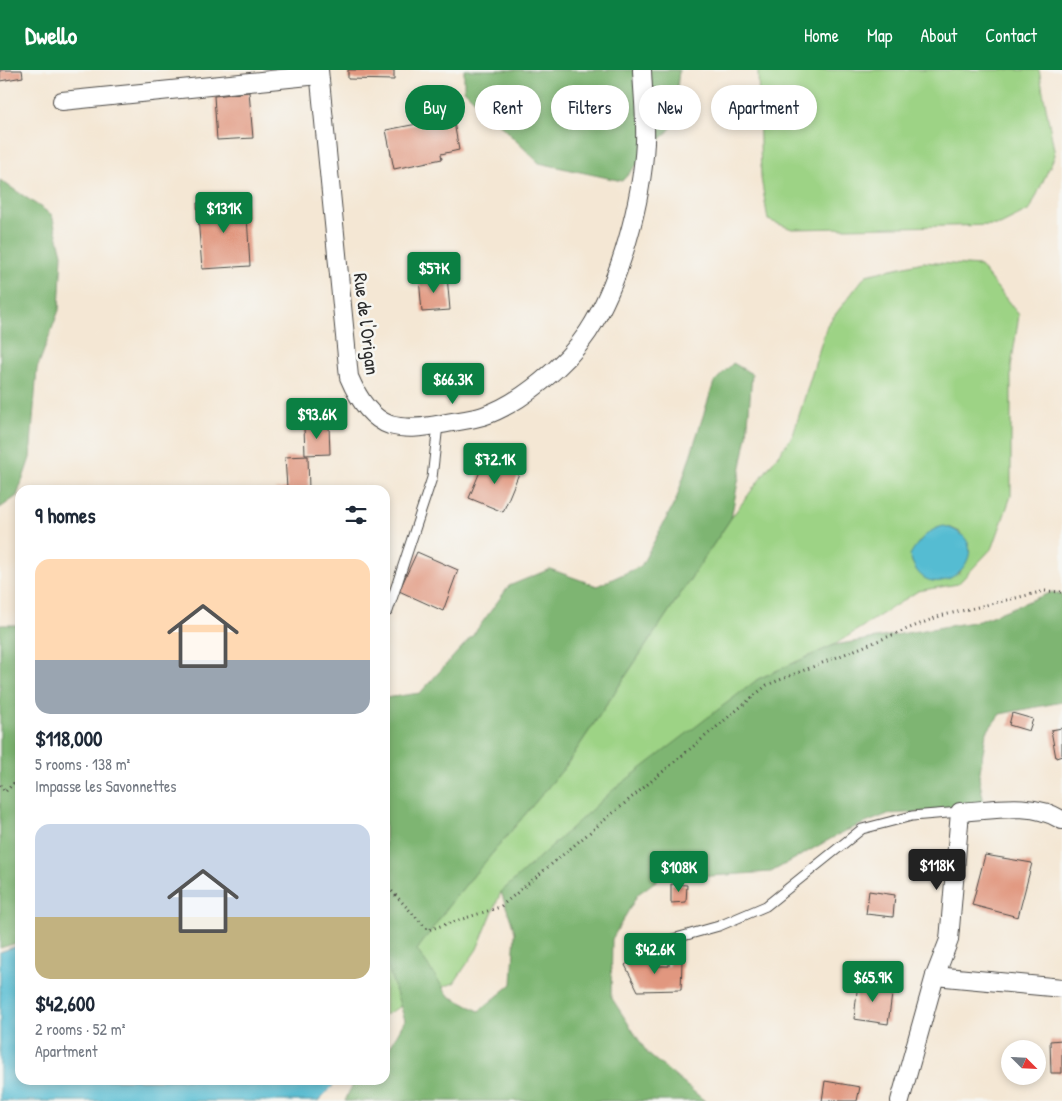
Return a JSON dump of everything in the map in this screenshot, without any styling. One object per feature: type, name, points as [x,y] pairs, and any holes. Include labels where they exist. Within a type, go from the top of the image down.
[{"type":"street","name":"Rue de l'Origan","points":[[319,72],[349,377],[354,389],[375,417],[390,425],[419,428],[483,416],[502,407],[538,384],[565,362],[588,332],[609,289],[627,243],[636,205],[645,141],[642,70]]},
{"type":"street","points":[[62,101],[319,72]]},
{"type":"street","points":[[900,1101],[935,976],[949,940],[960,812],[1018,808],[1053,814],[1062,820]]},
{"type":"street","points":[[935,976],[1062,988]]},
{"type":"lane","points":[[390,605],[432,478],[438,425]]},
{"type":"lane","points":[[651,945],[719,926],[766,906],[862,829],[912,816],[960,812]]},
{"type":"path","points":[[390,889],[428,930],[500,907],[767,685],[940,616],[1045,591],[1062,592]]},
{"type":"path","points":[[0,785],[5,792],[15,782]]},
{"type":"green space","points":[[464,70],[679,70],[677,85],[639,85],[639,130],[669,130],[622,181],[539,163],[505,130],[541,130],[541,85],[475,85],[475,101],[465,91]]},
{"type":"green space","points":[[758,70],[1039,70],[1055,155],[1030,210],[1000,225],[792,229],[768,220],[761,178],[760,130],[817,130],[817,85],[758,85]]},
{"type":"green space","points":[[0,180],[52,215],[62,254],[59,310],[37,369],[30,458],[21,485],[15,485],[15,497],[0,508]]},
{"type":"green space","points":[[923,262],[980,266],[1019,315],[1011,367],[1011,496],[993,547],[958,584],[918,591],[834,645],[758,679],[501,892],[477,949],[454,983],[423,994],[390,1012],[390,949],[453,900],[565,767],[731,518],[793,435],[827,325],[866,275]],"holes":[[[949,527],[960,532],[969,546],[960,573],[925,578],[912,562],[916,547],[923,537],[941,529]]]},
{"type":"green space","points":[[733,363],[752,374],[747,436],[731,518],[565,767],[453,900],[417,950],[449,996],[479,1011],[512,984],[515,932],[501,892],[613,790],[758,679],[834,645],[979,621],[1052,592],[1062,595],[1062,702],[1000,714],[986,733],[979,778],[984,803],[940,811],[888,814],[843,832],[771,872],[710,876],[671,870],[638,894],[612,939],[611,997],[648,1054],[705,1101],[345,1101],[352,1085],[390,1085],[390,1047],[405,1020],[390,974],[390,697],[420,693],[473,635],[509,586],[550,569],[597,586],[641,566],[676,500],[714,382]]},
{"type":"green space","points":[[0,625],[15,625],[15,944],[0,948]]},
{"type":"water","points":[[944,526],[962,535],[969,548],[967,561],[958,572],[946,580],[932,581],[919,573],[910,555],[924,536]]},
{"type":"water","points":[[15,947],[15,1085],[334,1085],[318,1101],[0,1101],[0,952]]},
{"type":"building","points":[[0,70],[22,70],[23,77],[0,81]]},
{"type":"building","points":[[348,70],[394,70],[394,80],[348,79]]},
{"type":"building","points":[[249,92],[253,138],[217,140],[214,96]]},
{"type":"building","points":[[405,126],[405,130],[455,130],[459,150],[441,154],[442,159],[394,169],[386,130]]},
{"type":"building","points":[[246,199],[250,266],[202,269],[197,203]]},
{"type":"building","points":[[447,276],[450,310],[422,312],[419,278]]},
{"type":"building","points":[[329,426],[330,454],[305,455],[304,427]]},
{"type":"building","points":[[308,456],[309,485],[287,485],[285,457]]},
{"type":"building","points":[[486,457],[520,471],[503,512],[469,498]]},
{"type":"building","points":[[417,552],[458,570],[443,611],[399,591]]},
{"type":"building","points":[[1012,713],[1033,719],[1029,731],[1009,725]]},
{"type":"building","points":[[1062,728],[1062,756],[1056,758],[1051,730]]},
{"type":"building","points":[[985,855],[1032,863],[1018,917],[972,905]]},
{"type":"building","points":[[671,884],[687,885],[686,902],[671,903]]},
{"type":"building","points":[[869,891],[895,895],[893,917],[866,914]]},
{"type":"building","points":[[643,952],[652,966],[669,966],[669,960],[682,961],[681,990],[638,991],[625,965]]},
{"type":"building","points":[[858,982],[893,987],[888,1024],[854,1019]]},
{"type":"building","points":[[1062,1040],[1062,1073],[1051,1073],[1050,1041]]},
{"type":"building","points":[[825,1081],[860,1087],[857,1101],[822,1101]]}]
